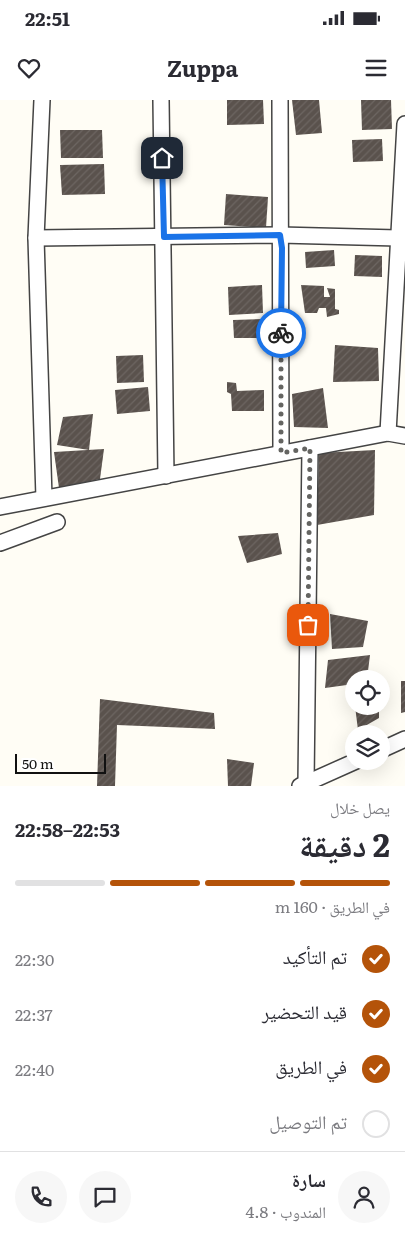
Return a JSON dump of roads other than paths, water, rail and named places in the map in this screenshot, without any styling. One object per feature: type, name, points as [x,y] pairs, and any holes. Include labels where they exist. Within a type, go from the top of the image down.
[{"type":"street","points":[[42,100],[36,238],[44,498]]},
{"type":"street","points":[[161,100],[166,476]]},
{"type":"street","points":[[280,100],[280,235],[282,248],[281,453]]},
{"type":"street","points":[[388,433],[405,124]]},
{"type":"street","points":[[36,238],[280,235],[398,238]]},
{"type":"street","points":[[0,506],[388,433],[405,436]]},
{"type":"street","points":[[310,448],[303,785],[345,766]]},
{"type":"street","points":[[0,544],[57,522]]},
{"type":"street","points":[[390,746],[405,739]]}]
